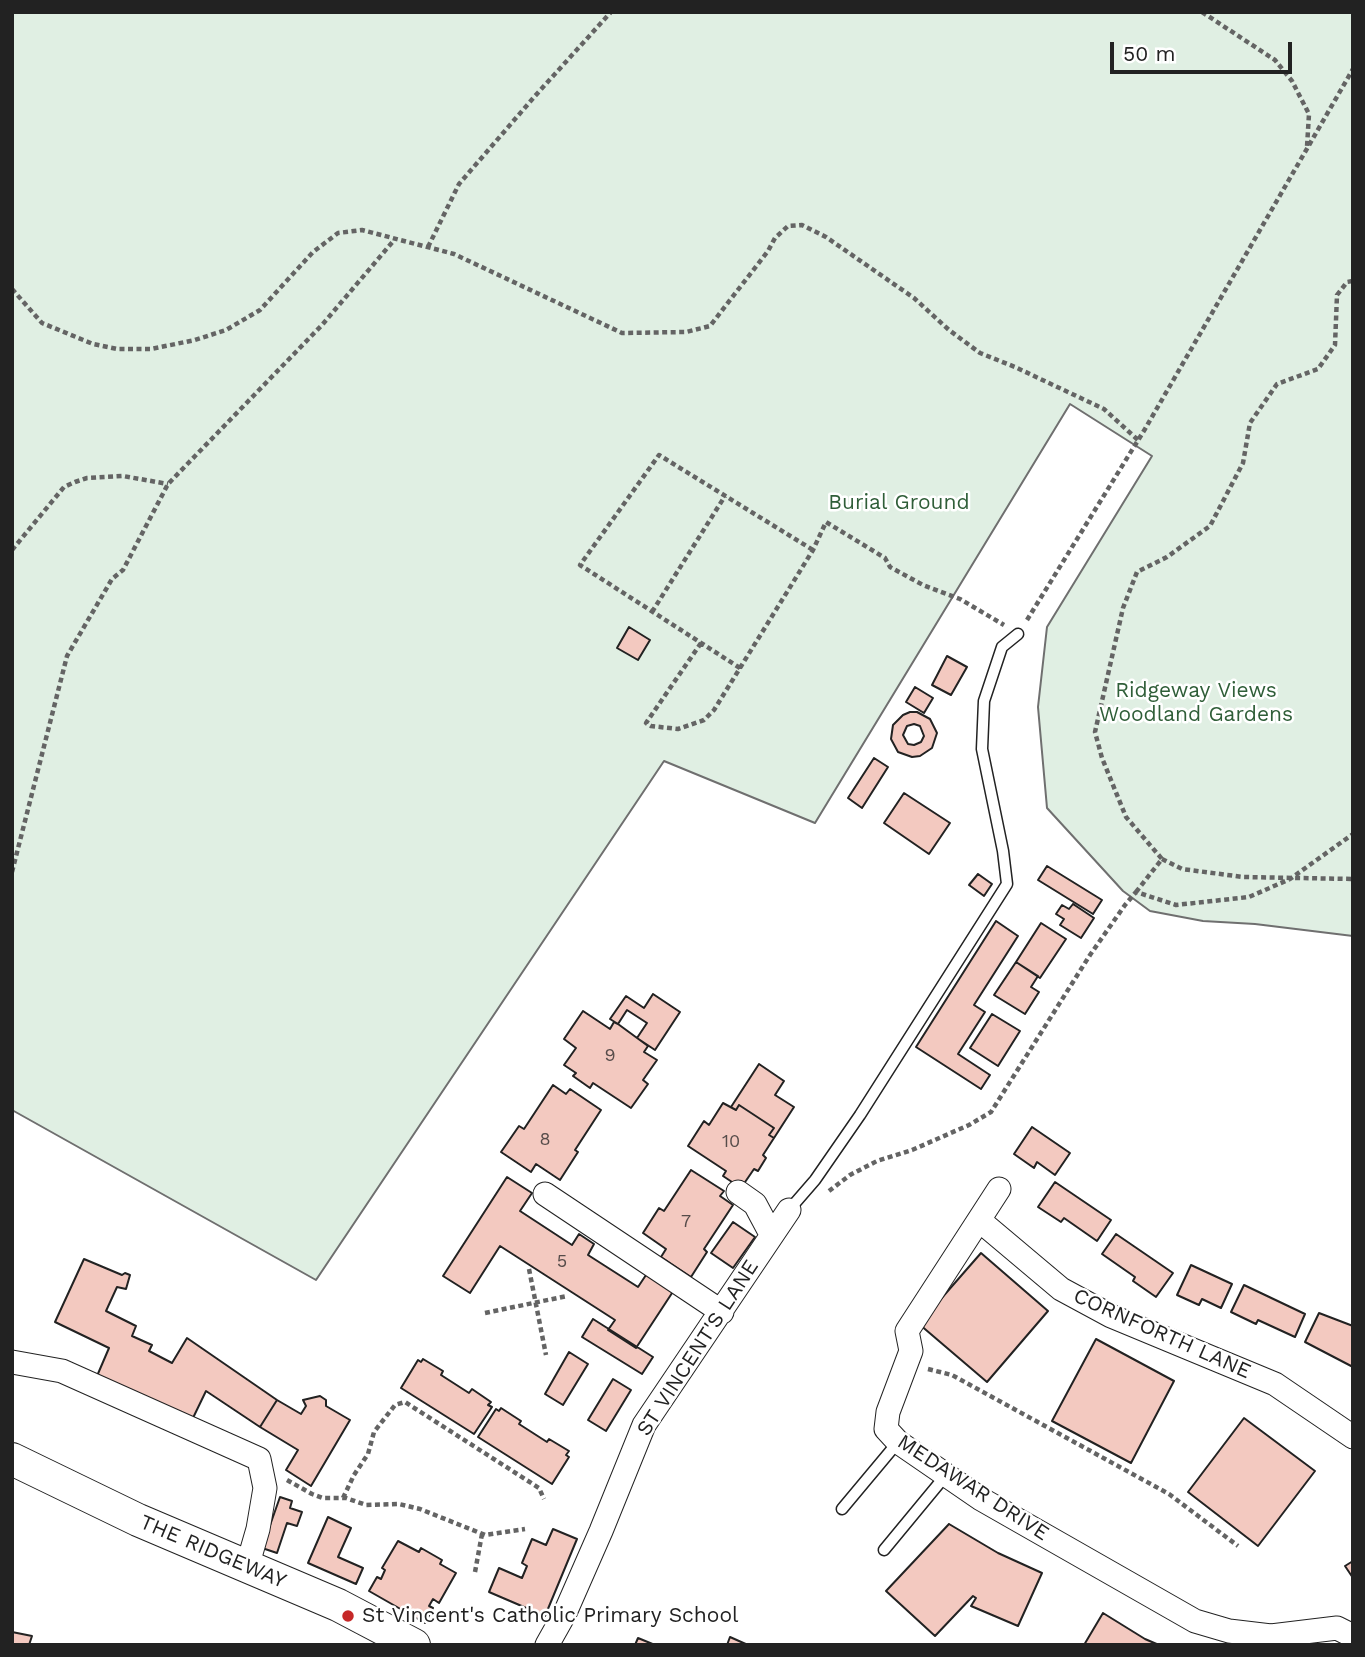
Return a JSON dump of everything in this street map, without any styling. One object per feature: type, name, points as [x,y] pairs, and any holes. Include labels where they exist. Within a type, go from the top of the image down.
[{"type":"main road","name":"THE RIDGEWAY","points":[[12,1459],[138,1520],[338,1605],[414,1645]]},
{"type":"street","name":"MEDAWAR DRIVE","points":[[999,1189],[907,1331],[911,1351],[888,1412],[886,1429],[898,1442],[981,1499],[1195,1622],[1274,1640]]},
{"type":"street","points":[[738,1192],[755,1204],[771,1234]]},
{"type":"street","points":[[545,1194],[722,1312]]},
{"type":"street","name":"ST VINCENT'S LANE","points":[[547,1645],[581,1578],[644,1425],[789,1210]]},
{"type":"street","name":"CORNFORTH LANE","points":[[979,1220],[1061,1289],[1111,1316],[1275,1384],[1353,1437]]},
{"type":"street","points":[[12,1362],[62,1371],[259,1459],[265,1488],[258,1529],[247,1567]]},
{"type":"street","points":[[1274,1640],[1337,1628],[1353,1636]]},
{"type":"lane","points":[[789,1210],[812,1184],[860,1115],[1007,884],[982,749],[984,701],[1002,647],[1018,634]]},
{"type":"lane","points":[[842,1509],[898,1442]]},
{"type":"lane","points":[[884,1550],[947,1475]]},
{"type":"path","points":[[428,247],[459,184],[611,12]]},
{"type":"path","points":[[1202,12],[1275,60],[1292,81],[1309,114],[1306,151]]},
{"type":"path","points":[[701,643],[646,723],[678,729],[704,720],[714,710],[813,550],[826,522],[885,558],[890,567],[923,585],[960,599],[1018,634],[1138,440],[1353,69]]},
{"type":"path","points":[[12,289],[42,323],[93,344],[117,349],[151,349],[226,330],[260,310],[313,252],[338,233],[362,230],[454,254],[622,333],[686,332],[710,326],[775,238],[788,226],[802,225],[826,237],[914,298],[949,330],[980,353],[1104,409],[1138,440]]},
{"type":"path","points":[[12,872],[67,656],[112,579],[123,570],[168,484],[322,325],[396,239]]},
{"type":"path","points":[[1353,281],[1347,282],[1338,295],[1335,345],[1318,369],[1277,384],[1250,424],[1243,463],[1210,526],[1167,557],[1137,572],[1123,608],[1095,732],[1102,758],[1126,817],[1162,859],[1182,869],[1243,877],[1353,879]]},
{"type":"path","points":[[740,668],[580,565],[659,455],[813,550]]},
{"type":"path","points":[[12,550],[64,487],[75,482],[87,478],[123,476],[168,484]]},
{"type":"path","points":[[652,612],[725,496]]},
{"type":"path","points":[[1136,892],[1176,905],[1248,897],[1290,879],[1353,834]]},
{"type":"path","points":[[812,1184],[830,1191],[850,1175],[877,1161],[912,1150],[970,1125],[991,1112],[1090,955],[1162,859]]},
{"type":"path","points":[[529,1269],[546,1355]]},
{"type":"path","points":[[485,1313],[567,1296]]},
{"type":"path","points":[[907,1363],[952,1375],[1169,1494],[1238,1546]]},
{"type":"path","points":[[343,1498],[368,1454],[374,1432],[395,1405],[405,1402],[539,1488],[544,1499]]},
{"type":"path","points":[[263,1478],[280,1476],[323,1498],[343,1498],[366,1505],[400,1504],[482,1534],[525,1529]]},
{"type":"path","points":[[475,1572],[482,1534]]},
{"type":"green space","points":[[12,12],[1353,12],[1353,936],[1255,924],[1203,921],[1150,911],[1123,891],[1047,808],[1038,707],[1047,627],[1152,456],[1070,404],[815,823],[664,761],[316,1280],[12,1110]]},
{"type":"building","points":[[629,627],[650,640],[638,660],[617,648]]},
{"type":"building","points":[[947,656],[967,667],[951,695],[932,685]]},
{"type":"building","points":[[915,687],[933,698],[924,713],[906,702]]},
{"type":"building","points":[[917,712],[930,719],[937,733],[932,748],[920,756],[912,757],[898,752],[891,739],[893,725],[903,715]],"holes":[[[907,726],[920,726],[924,736],[921,742],[908,744],[903,735]]]},
{"type":"building","points":[[874,758],[888,767],[862,808],[848,798]]},
{"type":"building","points":[[904,793],[950,823],[929,854],[884,823]]},
{"type":"building","points":[[1047,866],[1102,900],[1093,914],[1038,880]]},
{"type":"building","points":[[978,874],[992,884],[984,896],[969,885]]},
{"type":"building","points":[[1073,904],[1094,918],[1081,938],[1060,925],[1064,919],[1056,914],[1062,905],[1069,909]]},
{"type":"building","points":[[996,921],[1018,936],[974,1005],[985,1012],[958,1054],[990,1075],[981,1089],[916,1047]]},
{"type":"building","points":[[1041,923],[1066,939],[1040,978],[1016,962]]},
{"type":"building","points":[[1016,962],[1038,976],[1031,987],[1039,992],[1025,1014],[994,995]]},
{"type":"building","points":[[653,994],[680,1012],[655,1050],[637,1038],[647,1023],[627,1010],[618,1024],[610,1019],[626,996],[644,1008]]},
{"type":"building","points":[[583,1011],[610,1029],[614,1022],[618,1024],[648,1046],[644,1052],[657,1060],[643,1080],[648,1084],[631,1108],[593,1083],[590,1088],[573,1076],[576,1073],[564,1065],[576,1048],[564,1039]]},
{"type":"building","points":[[992,1014],[1020,1031],[998,1066],[970,1048]]},
{"type":"building","points":[[759,1064],[784,1081],[775,1095],[794,1107],[774,1138],[769,1135],[774,1128],[739,1105],[736,1110],[731,1107]]},
{"type":"building","points":[[553,1085],[566,1094],[570,1089],[601,1110],[575,1150],[578,1152],[560,1180],[536,1164],[531,1172],[501,1152],[519,1126],[524,1129]]},
{"type":"building","points":[[723,1103],[736,1110],[739,1105],[774,1128],[769,1135],[774,1138],[763,1155],[766,1158],[758,1171],[754,1169],[741,1188],[723,1176],[726,1171],[688,1146],[704,1121],[709,1125]]},
{"type":"building","points":[[1032,1127],[1070,1153],[1055,1175],[1037,1162],[1034,1168],[1014,1154]]},
{"type":"building","points":[[691,1170],[724,1191],[720,1196],[733,1205],[704,1249],[707,1252],[691,1277],[661,1257],[666,1249],[643,1233],[659,1208],[664,1211]]},
{"type":"building","points":[[507,1177],[532,1193],[520,1211],[572,1245],[579,1234],[594,1244],[588,1255],[638,1287],[650,1269],[676,1287],[636,1348],[608,1330],[615,1320],[500,1246],[470,1293],[443,1276]]},
{"type":"building","points":[[1055,1182],[1111,1220],[1097,1241],[1064,1218],[1061,1222],[1038,1207]]},
{"type":"building","points":[[733,1222],[755,1237],[733,1268],[711,1253]]},
{"type":"building","points":[[1116,1234],[1173,1273],[1156,1297],[1133,1281],[1135,1277],[1102,1254]]},
{"type":"building","points":[[981,1253],[1048,1311],[987,1382],[919,1324]]},
{"type":"building","points":[[84,1259],[122,1275],[130,1275],[126,1289],[117,1287],[106,1311],[136,1326],[132,1336],[152,1345],[149,1351],[172,1363],[187,1338],[277,1400],[260,1427],[206,1391],[192,1420],[97,1376],[109,1348],[55,1322]]},
{"type":"building","points":[[1191,1265],[1232,1284],[1221,1308],[1202,1299],[1199,1305],[1177,1295]]},
{"type":"building","points":[[1244,1285],[1305,1314],[1295,1337],[1258,1320],[1256,1324],[1231,1312]]},
{"type":"building","points":[[1319,1313],[1353,1326],[1353,1367],[1305,1342]]},
{"type":"building","points":[[593,1319],[653,1357],[642,1374],[582,1337]]},
{"type":"building","points":[[1096,1339],[1174,1381],[1131,1463],[1052,1421]]},
{"type":"building","points":[[569,1352],[588,1364],[563,1405],[545,1394]]},
{"type":"building","points":[[423,1359],[443,1371],[441,1375],[469,1393],[472,1389],[491,1402],[488,1405],[492,1407],[474,1434],[401,1388],[418,1360],[421,1362]]},
{"type":"building","points":[[613,1379],[631,1390],[606,1431],[588,1420]]},
{"type":"building","points":[[320,1396],[326,1400],[326,1406],[350,1420],[311,1486],[286,1470],[298,1450],[260,1427],[277,1400],[301,1414],[306,1406],[303,1400]]},
{"type":"building","points":[[501,1408],[521,1421],[519,1424],[547,1442],[549,1439],[569,1451],[566,1455],[569,1457],[552,1484],[478,1437],[496,1409],[499,1411]]},
{"type":"building","points":[[1244,1418],[1315,1471],[1258,1546],[1188,1492]]},
{"type":"building","points":[[280,1497],[292,1501],[290,1508],[302,1512],[297,1526],[287,1523],[277,1553],[262,1548]]},
{"type":"building","points":[[328,1517],[351,1528],[338,1557],[363,1568],[356,1584],[308,1563]]},
{"type":"building","points":[[949,1524],[998,1553],[1042,1573],[1018,1626],[971,1606],[976,1598],[973,1596],[935,1636],[886,1591]]},
{"type":"building","points":[[553,1529],[577,1539],[545,1616],[489,1592],[499,1568],[522,1578],[527,1566],[522,1563],[532,1539],[546,1545]]},
{"type":"building","points":[[398,1541],[419,1552],[421,1548],[442,1560],[440,1564],[456,1573],[439,1603],[433,1599],[429,1606],[433,1608],[425,1623],[369,1591],[377,1577],[381,1579],[385,1570],[382,1568]]},
{"type":"building","points":[[1353,1561],[1353,1578],[1345,1566]]},
{"type":"building","points":[[1103,1613],[1145,1639],[1159,1645],[1084,1645]]},
{"type":"building","points":[[12,1632],[32,1636],[29,1645],[12,1645]]},
{"type":"building","points":[[730,1637],[748,1645],[727,1645]]},
{"type":"building","points":[[638,1638],[655,1645],[635,1645]]},
{"type":"place","name":"St Vincent's Catholic Primary School","points":[[348,1616]]},
{"type":"park label","name":"Burial Ground","points":[[899,503]]},
{"type":"park label","name":"Ridgeway Views Woodland Gardens","points":[[1196,703]]}]
